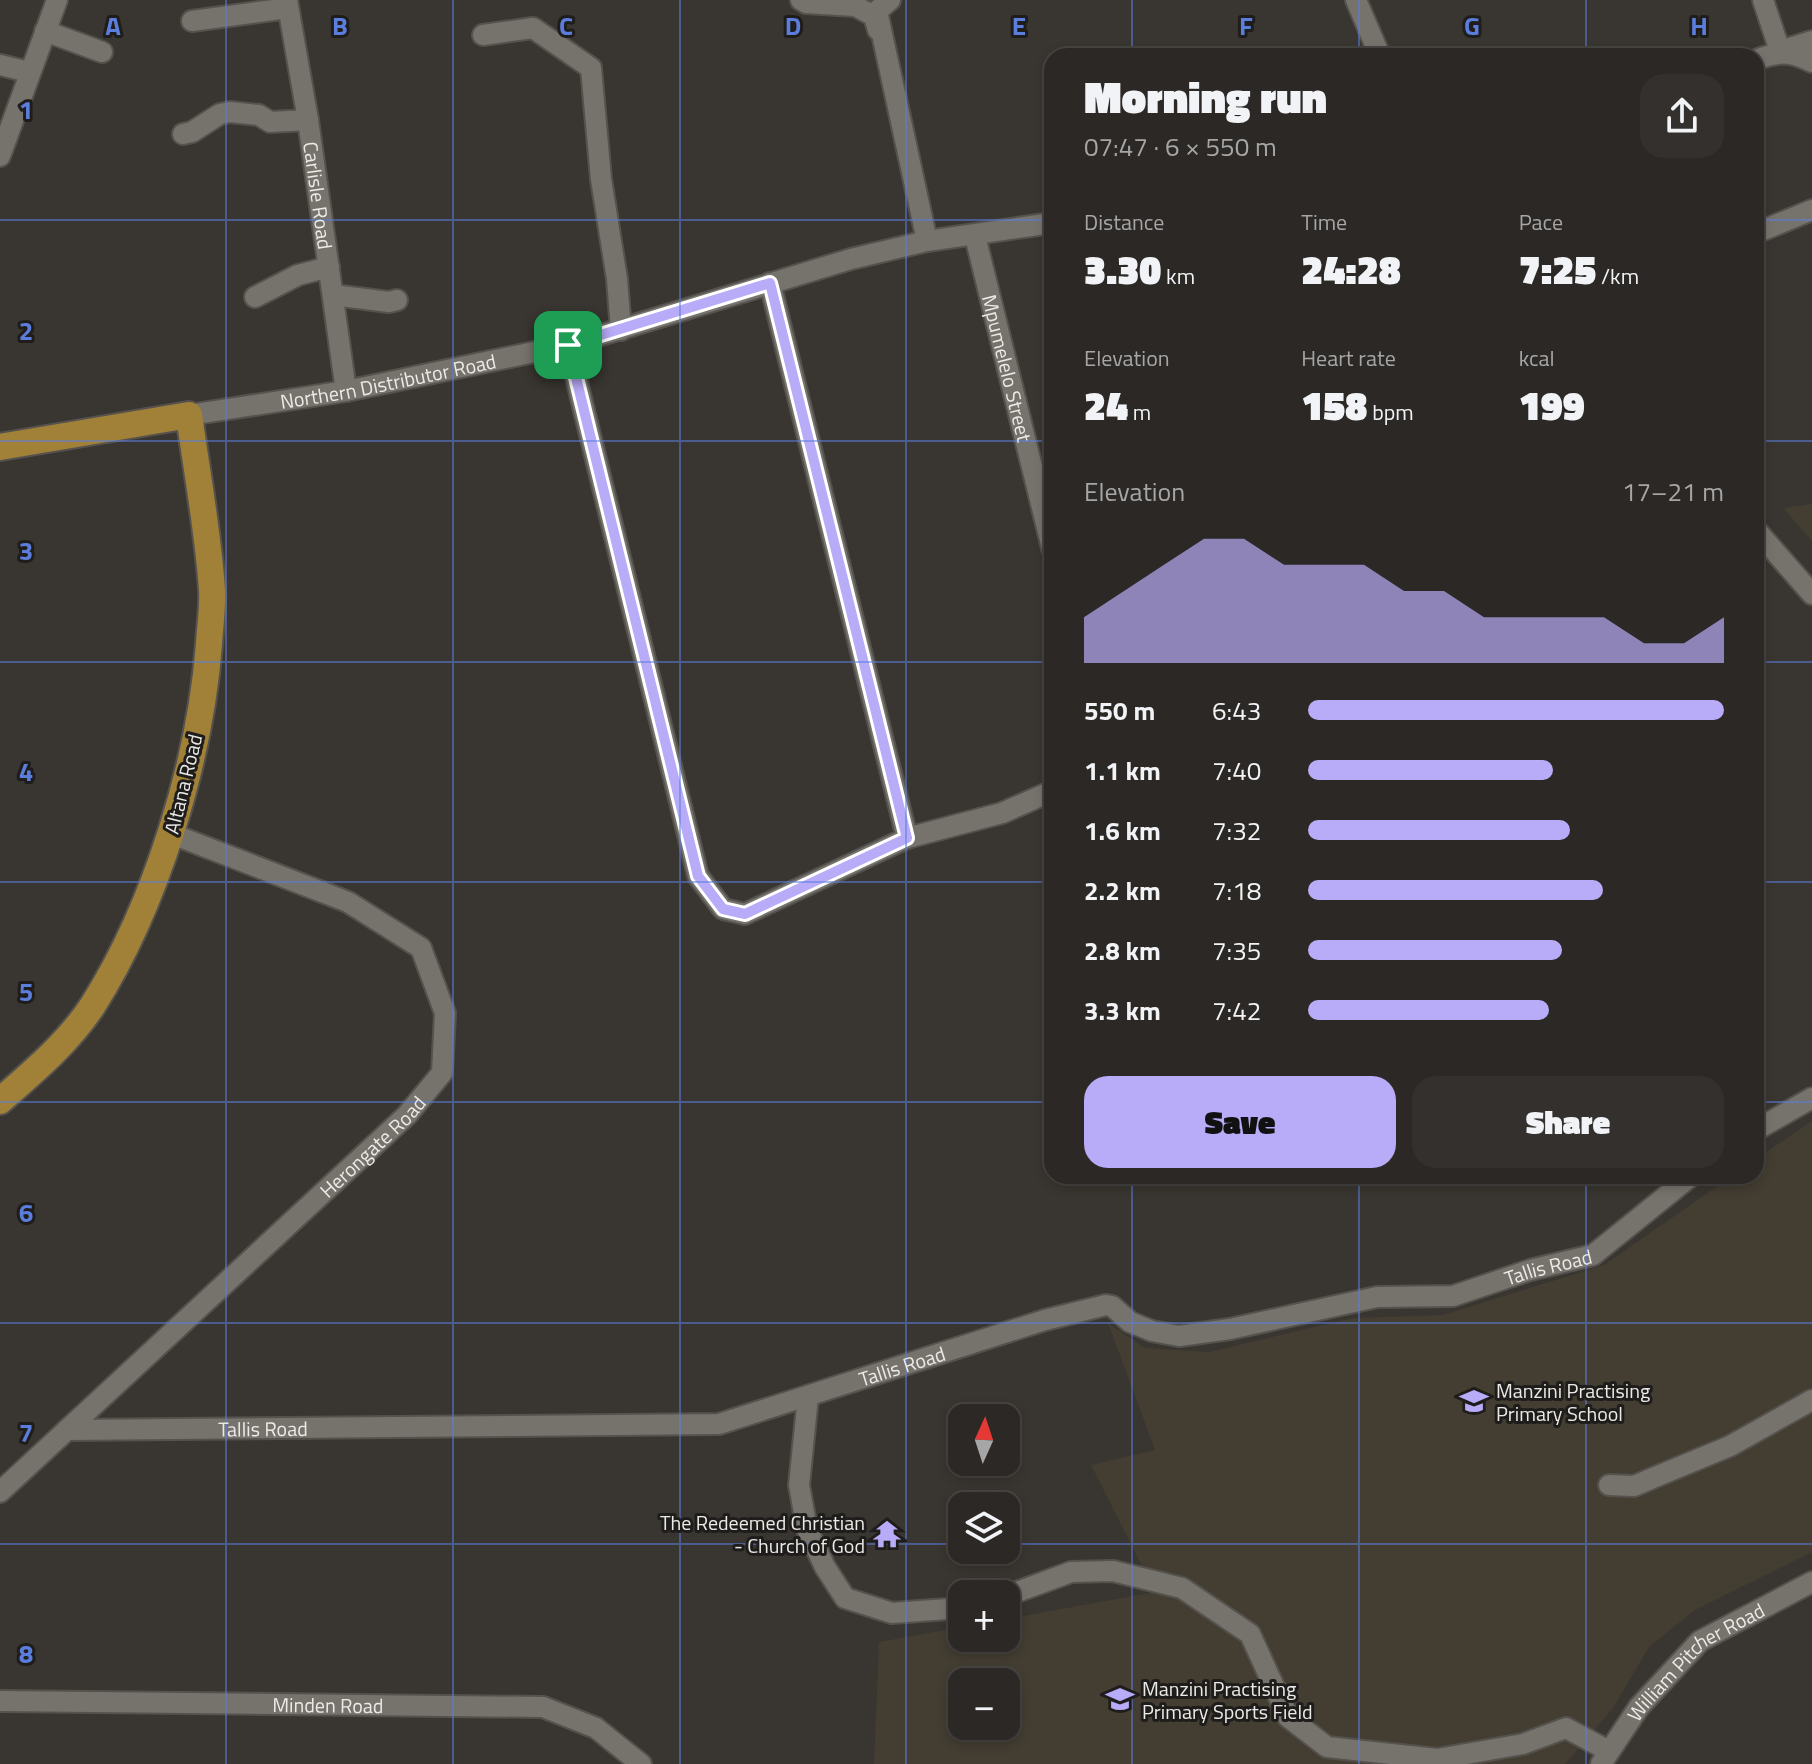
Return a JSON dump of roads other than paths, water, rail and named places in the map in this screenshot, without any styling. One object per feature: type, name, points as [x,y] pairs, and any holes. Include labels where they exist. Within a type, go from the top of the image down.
[{"type":"main road","points":[[0,447],[189,415]]},
{"type":"main road","name":"Altana Road","points":[[0,1101],[42,1064],[91,1007],[122,952],[172,834],[205,696],[212,592],[189,415]]},
{"type":"street","points":[[0,156],[7,114],[29,72],[57,0]]},
{"type":"street","points":[[801,0],[806,3],[855,6],[874,16],[884,45]]},
{"type":"street","points":[[890,0],[877,11],[927,241]]},
{"type":"street","points":[[1763,0],[1780,51]]},
{"type":"street","points":[[1357,1],[1377,48]]},
{"type":"street","points":[[192,21],[270,12],[287,4]]},
{"type":"street","name":"Carlisle Road","points":[[287,4],[308,120],[346,391]]},
{"type":"street","points":[[483,35],[533,28],[591,68],[601,179],[617,279],[621,330]]},
{"type":"street","points":[[45,31],[102,52]]},
{"type":"street","points":[[1764,57],[1812,41]]},
{"type":"street","points":[[1780,51],[1812,62]]},
{"type":"street","points":[[0,65],[29,72]]},
{"type":"street","points":[[183,134],[192,132],[220,114],[230,112],[259,115],[270,122],[308,120]]},
{"type":"street","points":[[1764,230],[1812,210]]},
{"type":"street","name":"Northern Distributor Road","points":[[189,415],[346,391],[568,345],[851,259],[927,241],[1044,224]]},
{"type":"street","name":"Mpumelelo Street","points":[[975,236],[1044,516]]},
{"type":"street","points":[[255,297],[298,275],[329,267]]},
{"type":"street","points":[[770,283],[907,838]]},
{"type":"street","points":[[333,295],[397,300]]},
{"type":"street","points":[[568,345],[698,876],[723,909],[745,914],[907,838],[1002,813],[1044,795]]},
{"type":"street","points":[[1764,539],[1812,594]]},
{"type":"street","name":"Herongate Road","points":[[0,1492],[407,1115],[442,1073],[445,1013],[421,948],[348,902],[172,834]]},
{"type":"street","points":[[1764,1125],[1812,1098]]},
{"type":"street","name":"Tallis Road","points":[[67,1430],[719,1424],[1045,1320],[1106,1305],[1112,1306],[1130,1322],[1152,1331],[1179,1336],[1230,1329],[1377,1297],[1453,1296],[1530,1270],[1593,1255],[1681,1184]]},
{"type":"street","points":[[808,1397],[799,1485],[807,1529],[825,1567],[845,1598],[892,1613],[948,1609]]},
{"type":"street","points":[[1609,1485],[1634,1486],[1730,1446],[1812,1400]]},
{"type":"street","points":[[1020,1591],[1071,1572],[1113,1571],[1182,1588],[1250,1634],[1288,1717],[1327,1747],[1437,1759],[1523,1744],[1566,1728],[1605,1758]]},
{"type":"street","name":"William Pitcher Road","points":[[1605,1758],[1639,1707],[1700,1641],[1812,1582]]},
{"type":"street","name":"Minden Road","points":[[0,1701],[543,1707],[596,1728],[641,1764]]},
{"type":"place","name":"Manzini Practising Primary School","points":[[1474,1401]]},
{"type":"place","name":"The Redeemed Christian - Church of God","points":[[887,1534]]},
{"type":"place","name":"Manzini Practising Primary Sports Field","points":[[1120,1699]]}]
